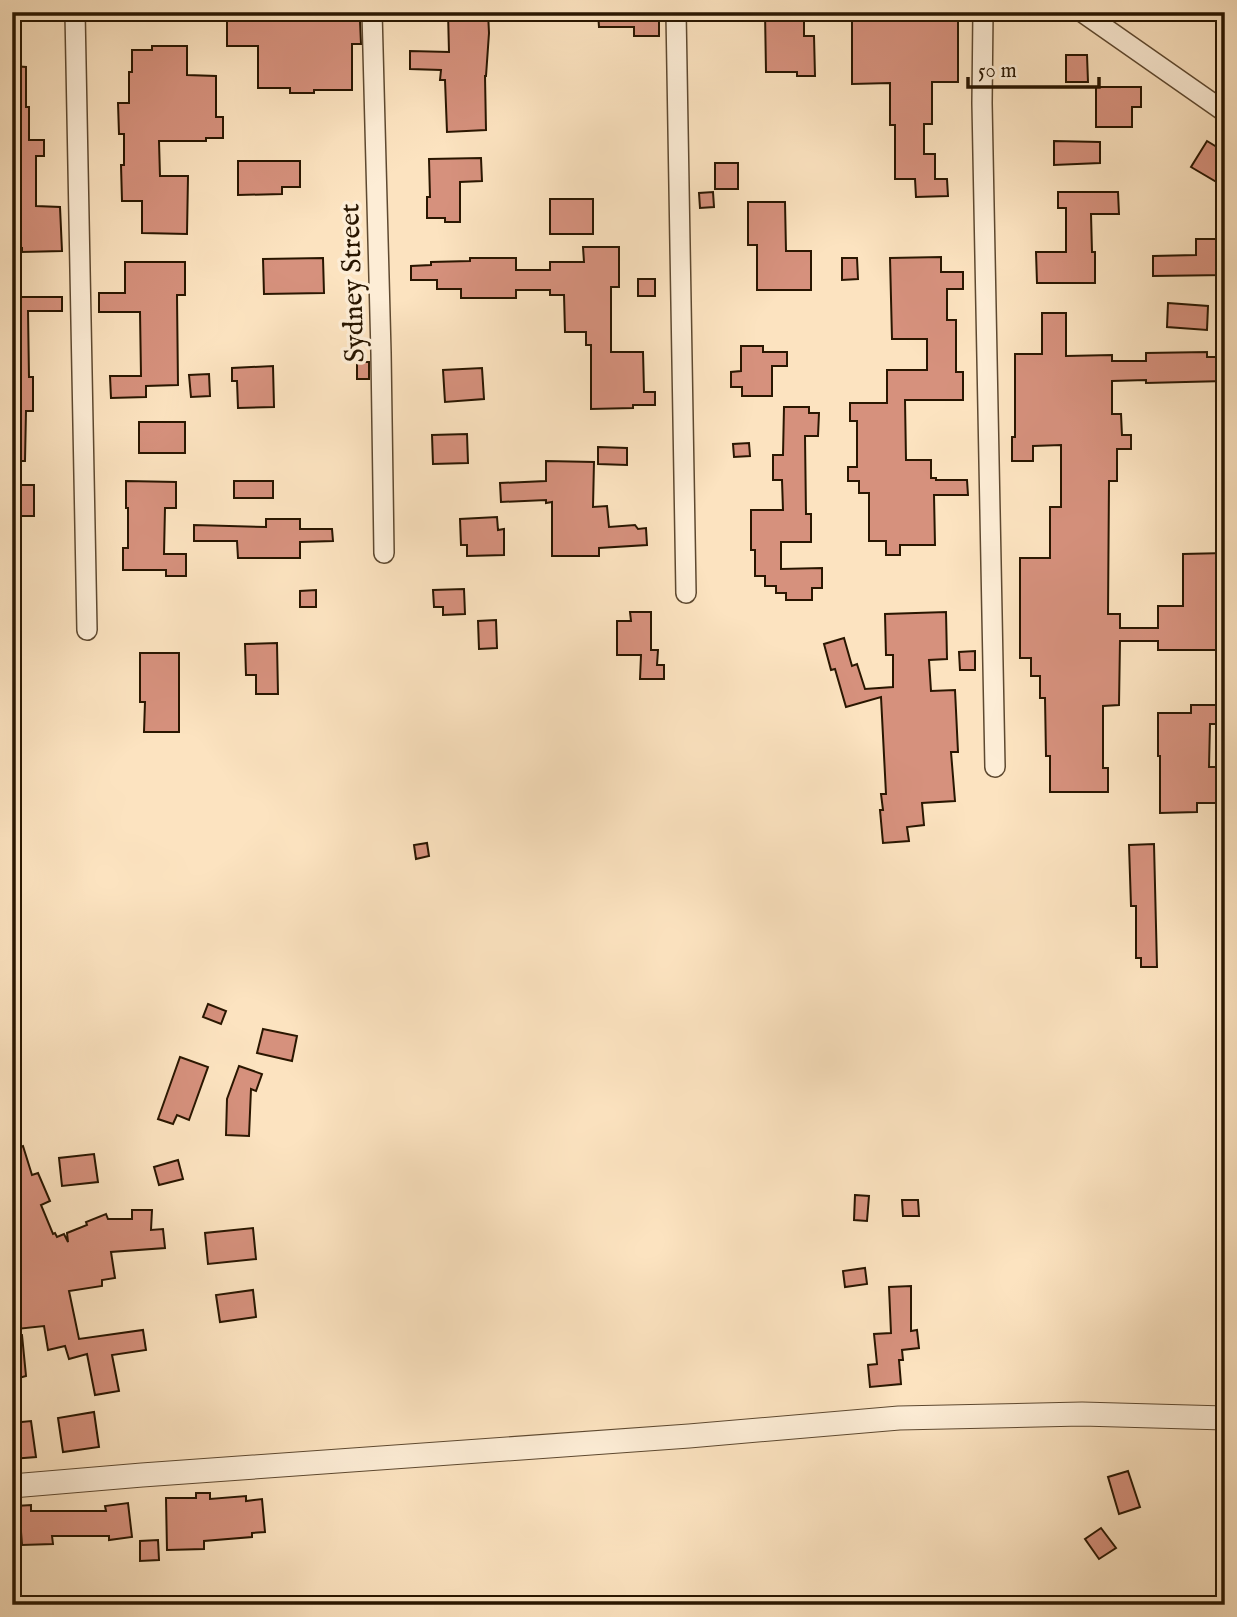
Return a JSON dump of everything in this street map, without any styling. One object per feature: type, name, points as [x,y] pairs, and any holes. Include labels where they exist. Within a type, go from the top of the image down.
[{"type":"street","points":[[75,12],[88,630]]},
{"type":"street","name":"Sydney Street","points":[[372,12],[384,553]]},
{"type":"street","points":[[676,12],[686,593]]},
{"type":"street","points":[[983,12],[982,117],[995,767]]},
{"type":"street","points":[[1082,12],[1225,113]]},
{"type":"street","points":[[12,1486],[899,1418],[1082,1414],[1225,1418]]},
{"type":"building","points":[[227,12],[272,12],[272,16],[300,16],[300,12],[324,12],[324,21],[360,21],[361,44],[352,44],[352,90],[290,93],[290,88],[258,88],[258,46],[227,46]]},
{"type":"building","points":[[448,12],[488,12],[486,130],[447,132],[445,80],[440,80],[441,70],[410,69],[410,51],[449,52]]},
{"type":"building","points":[[598,12],[659,12],[659,36],[634,36],[634,27],[599,27]]},
{"type":"building","points":[[765,12],[804,12],[804,36],[814,36],[815,76],[797,76],[797,72],[766,72]]},
{"type":"building","points":[[852,12],[958,12],[958,82],[932,82],[932,124],[924,124],[924,154],[935,154],[935,179],[947,179],[948,196],[916,197],[915,179],[895,179],[895,125],[890,125],[890,83],[852,84]]},
{"type":"building","points":[[152,46],[187,46],[187,75],[216,76],[216,117],[223,117],[223,138],[206,138],[206,141],[159,141],[160,176],[188,176],[187,234],[142,233],[142,201],[122,201],[124,134],[119,134],[118,103],[129,103],[132,50],[152,50]]},
{"type":"building","points":[[1066,55],[1087,55],[1088,82],[1066,82]]},
{"type":"building","points":[[12,66],[26,67],[29,140],[44,140],[44,156],[36,156],[36,206],[60,207],[62,251],[22,252],[22,248],[12,248]]},
{"type":"building","points":[[1096,87],[1141,87],[1141,107],[1132,107],[1132,127],[1096,127]]},
{"type":"building","points":[[1054,141],[1100,142],[1100,163],[1054,165]]},
{"type":"building","points":[[1207,141],[1225,152],[1225,187],[1191,167]]},
{"type":"building","points":[[481,158],[482,181],[460,182],[460,222],[445,222],[445,218],[427,218],[427,197],[430,197],[429,159]]},
{"type":"building","points":[[238,161],[300,161],[300,187],[282,187],[282,194],[238,195]]},
{"type":"building","points":[[715,163],[738,163],[738,189],[715,189]]},
{"type":"building","points":[[713,192],[714,207],[700,208],[699,193]]},
{"type":"building","points":[[1058,192],[1118,192],[1119,214],[1091,214],[1095,283],[1037,283],[1036,252],[1066,252],[1066,208],[1058,208]]},
{"type":"building","points":[[550,199],[593,199],[593,234],[550,234]]},
{"type":"building","points":[[748,202],[785,202],[786,251],[811,251],[811,290],[757,290],[757,245],[748,245]]},
{"type":"building","points":[[1196,239],[1225,239],[1225,275],[1153,276],[1153,256],[1196,255]]},
{"type":"building","points":[[583,247],[619,247],[619,287],[611,287],[611,352],[643,352],[644,392],[655,392],[655,405],[591,409],[591,345],[586,345],[586,332],[565,332],[564,295],[550,295],[550,290],[516,290],[516,298],[461,298],[461,289],[437,289],[437,280],[411,280],[411,266],[431,265],[431,262],[470,261],[470,258],[516,258],[516,270],[550,270],[550,262],[584,262]]},
{"type":"building","points":[[941,257],[941,272],[963,272],[963,289],[947,289],[947,320],[956,320],[956,372],[963,372],[963,400],[905,400],[906,460],[931,460],[931,478],[936,480],[967,480],[968,495],[934,495],[935,545],[900,545],[900,555],[886,555],[886,541],[869,541],[869,493],[859,493],[859,481],[848,481],[848,467],[857,467],[857,421],[850,421],[850,403],[887,403],[887,370],[927,370],[927,339],[892,339],[890,258]]},
{"type":"building","points":[[323,258],[324,293],[264,294],[263,259]]},
{"type":"building","points":[[842,258],[857,258],[858,279],[842,280]]},
{"type":"building","points":[[125,262],[185,262],[185,295],[177,295],[178,385],[146,386],[146,397],[111,398],[110,376],[141,376],[140,312],[99,312],[99,293],[125,293]]},
{"type":"building","points":[[638,279],[655,279],[655,296],[638,296]]},
{"type":"building","points":[[12,297],[62,297],[62,311],[28,311],[29,377],[33,377],[33,411],[26,411],[25,461],[12,461]]},
{"type":"building","points":[[1168,303],[1208,306],[1207,330],[1167,327]]},
{"type":"building","points":[[1042,313],[1066,313],[1066,356],[1112,355],[1112,361],[1146,361],[1146,353],[1207,352],[1207,357],[1225,357],[1225,381],[1112,381],[1112,414],[1121,414],[1122,435],[1131,435],[1131,449],[1117,449],[1117,481],[1109,481],[1108,614],[1120,614],[1120,628],[1158,628],[1158,606],[1183,606],[1183,554],[1225,553],[1225,650],[1158,650],[1158,641],[1120,641],[1119,705],[1103,706],[1103,768],[1108,768],[1108,792],[1050,792],[1045,698],[1040,698],[1040,676],[1031,676],[1031,658],[1020,658],[1020,558],[1050,558],[1050,507],[1061,507],[1061,445],[1033,446],[1033,461],[1012,461],[1012,437],[1015,437],[1015,354],[1042,354]]},
{"type":"building","points":[[741,346],[763,346],[763,352],[787,352],[787,366],[772,366],[772,396],[742,396],[742,387],[731,387],[731,372],[741,371]]},
{"type":"building","points":[[357,362],[369,362],[369,379],[357,379]]},
{"type":"building","points":[[273,366],[274,407],[238,408],[237,381],[232,381],[232,368]]},
{"type":"building","points":[[482,368],[484,399],[445,402],[443,370]]},
{"type":"building","points":[[209,374],[210,396],[191,397],[189,375]]},
{"type":"building","points":[[784,407],[809,407],[809,413],[819,413],[818,436],[805,436],[806,514],[811,514],[811,542],[781,542],[781,569],[822,568],[822,588],[812,588],[812,600],[786,600],[786,593],[776,593],[776,586],[765,586],[765,576],[755,576],[755,550],[751,550],[751,510],[783,510],[782,480],[773,480],[773,455],[783,455]]},
{"type":"building","points":[[139,422],[185,422],[185,453],[139,453]]},
{"type":"building","points":[[467,434],[468,463],[433,464],[432,435]]},
{"type":"building","points":[[749,443],[750,456],[734,457],[733,444]]},
{"type":"building","points":[[598,447],[627,448],[627,465],[598,464]]},
{"type":"building","points":[[546,461],[594,462],[593,507],[607,506],[609,527],[635,525],[638,529],[646,528],[647,545],[599,548],[599,556],[552,556],[552,502],[501,502],[500,483],[546,481]]},
{"type":"building","points":[[126,481],[176,482],[176,508],[165,508],[164,554],[186,554],[186,576],[166,576],[166,570],[123,570],[123,548],[128,548]]},
{"type":"building","points":[[234,481],[273,481],[273,498],[234,498]]},
{"type":"building","points":[[12,485],[34,485],[34,516],[19,516],[19,509],[12,509]]},
{"type":"building","points":[[497,517],[498,530],[504,529],[504,555],[467,556],[467,545],[461,545],[460,519]]},
{"type":"building","points":[[266,519],[300,519],[300,529],[332,529],[333,541],[300,542],[300,558],[238,558],[237,541],[194,541],[194,525],[266,527]]},
{"type":"building","points":[[464,589],[465,614],[443,615],[443,607],[434,607],[433,590]]},
{"type":"building","points":[[316,590],[316,607],[300,607],[300,591]]},
{"type":"building","points":[[630,612],[651,612],[651,650],[658,650],[657,665],[664,665],[664,679],[640,679],[641,655],[617,655],[617,621],[631,621]]},
{"type":"building","points":[[946,612],[947,659],[929,660],[931,691],[955,690],[958,752],[951,752],[955,801],[922,803],[924,825],[907,827],[909,841],[883,843],[880,810],[883,810],[881,794],[886,794],[881,697],[846,707],[835,669],[831,670],[824,644],[844,638],[852,666],[857,664],[865,689],[893,687],[893,655],[886,655],[885,614]]},
{"type":"building","points":[[496,620],[497,648],[479,649],[478,621]]},
{"type":"building","points":[[277,643],[278,694],[256,694],[256,675],[246,675],[245,644]]},
{"type":"building","points":[[975,651],[975,670],[960,670],[959,652]]},
{"type":"building","points":[[140,653],[179,653],[179,732],[144,732],[145,702],[140,702]]},
{"type":"building","points":[[1191,705],[1220,705],[1220,724],[1210,724],[1209,767],[1225,767],[1225,786],[1216,786],[1216,803],[1197,803],[1197,812],[1160,813],[1158,713],[1191,713]]},
{"type":"building","points":[[427,843],[429,856],[416,859],[414,845]]},
{"type":"building","points":[[1154,844],[1157,967],[1141,967],[1141,958],[1136,958],[1136,906],[1131,906],[1129,845]]},
{"type":"building","points":[[208,1004],[226,1011],[221,1024],[203,1017]]},
{"type":"building","points":[[263,1029],[297,1036],[292,1061],[257,1053]]},
{"type":"building","points":[[180,1057],[208,1067],[189,1120],[177,1115],[173,1124],[158,1119]]},
{"type":"building","points":[[239,1066],[262,1074],[256,1091],[251,1089],[249,1136],[226,1135],[227,1099]]},
{"type":"building","points":[[23,1146],[32,1175],[38,1173],[50,1201],[41,1205],[53,1234],[57,1237],[64,1234],[68,1242],[67,1233],[106,1214],[108,1219],[132,1219],[132,1210],[152,1210],[151,1230],[163,1229],[165,1248],[111,1252],[115,1278],[102,1280],[102,1286],[69,1291],[79,1339],[143,1330],[146,1350],[112,1355],[119,1391],[95,1395],[87,1354],[69,1359],[65,1346],[48,1350],[44,1326],[17,1329],[12,1305],[12,1150]]},
{"type":"building","points":[[94,1154],[98,1182],[62,1186],[59,1158]]},
{"type":"building","points":[[178,1160],[183,1179],[159,1185],[154,1167]]},
{"type":"building","points":[[855,1195],[869,1196],[867,1221],[854,1220]]},
{"type":"building","points":[[902,1200],[918,1200],[919,1216],[903,1216]]},
{"type":"building","points":[[253,1228],[256,1259],[208,1264],[205,1233]]},
{"type":"building","points":[[865,1268],[867,1284],[845,1287],[843,1271]]},
{"type":"building","points":[[911,1286],[911,1331],[917,1330],[919,1348],[902,1350],[903,1360],[899,1360],[901,1384],[870,1387],[868,1365],[877,1364],[874,1334],[891,1333],[889,1287]]},
{"type":"building","points":[[253,1290],[256,1317],[220,1322],[216,1295]]},
{"type":"building","points":[[22,1335],[26,1376],[12,1380],[12,1336]]},
{"type":"building","points":[[94,1412],[99,1447],[63,1452],[58,1418]]},
{"type":"building","points":[[31,1421],[36,1457],[12,1459],[12,1423]]},
{"type":"building","points":[[1128,1471],[1140,1507],[1119,1514],[1108,1477]]},
{"type":"building","points":[[196,1493],[210,1493],[210,1499],[246,1496],[246,1501],[262,1499],[265,1532],[252,1533],[252,1537],[204,1541],[204,1549],[167,1550],[166,1498],[196,1498]]},
{"type":"building","points":[[128,1503],[132,1537],[109,1540],[109,1536],[52,1536],[53,1544],[22,1545],[21,1532],[17,1532],[16,1506],[31,1505],[31,1511],[106,1511],[105,1506]]},
{"type":"building","points":[[1101,1528],[1116,1548],[1099,1559],[1085,1539]]},
{"type":"building","points":[[158,1540],[159,1560],[140,1561],[140,1541]]}]
